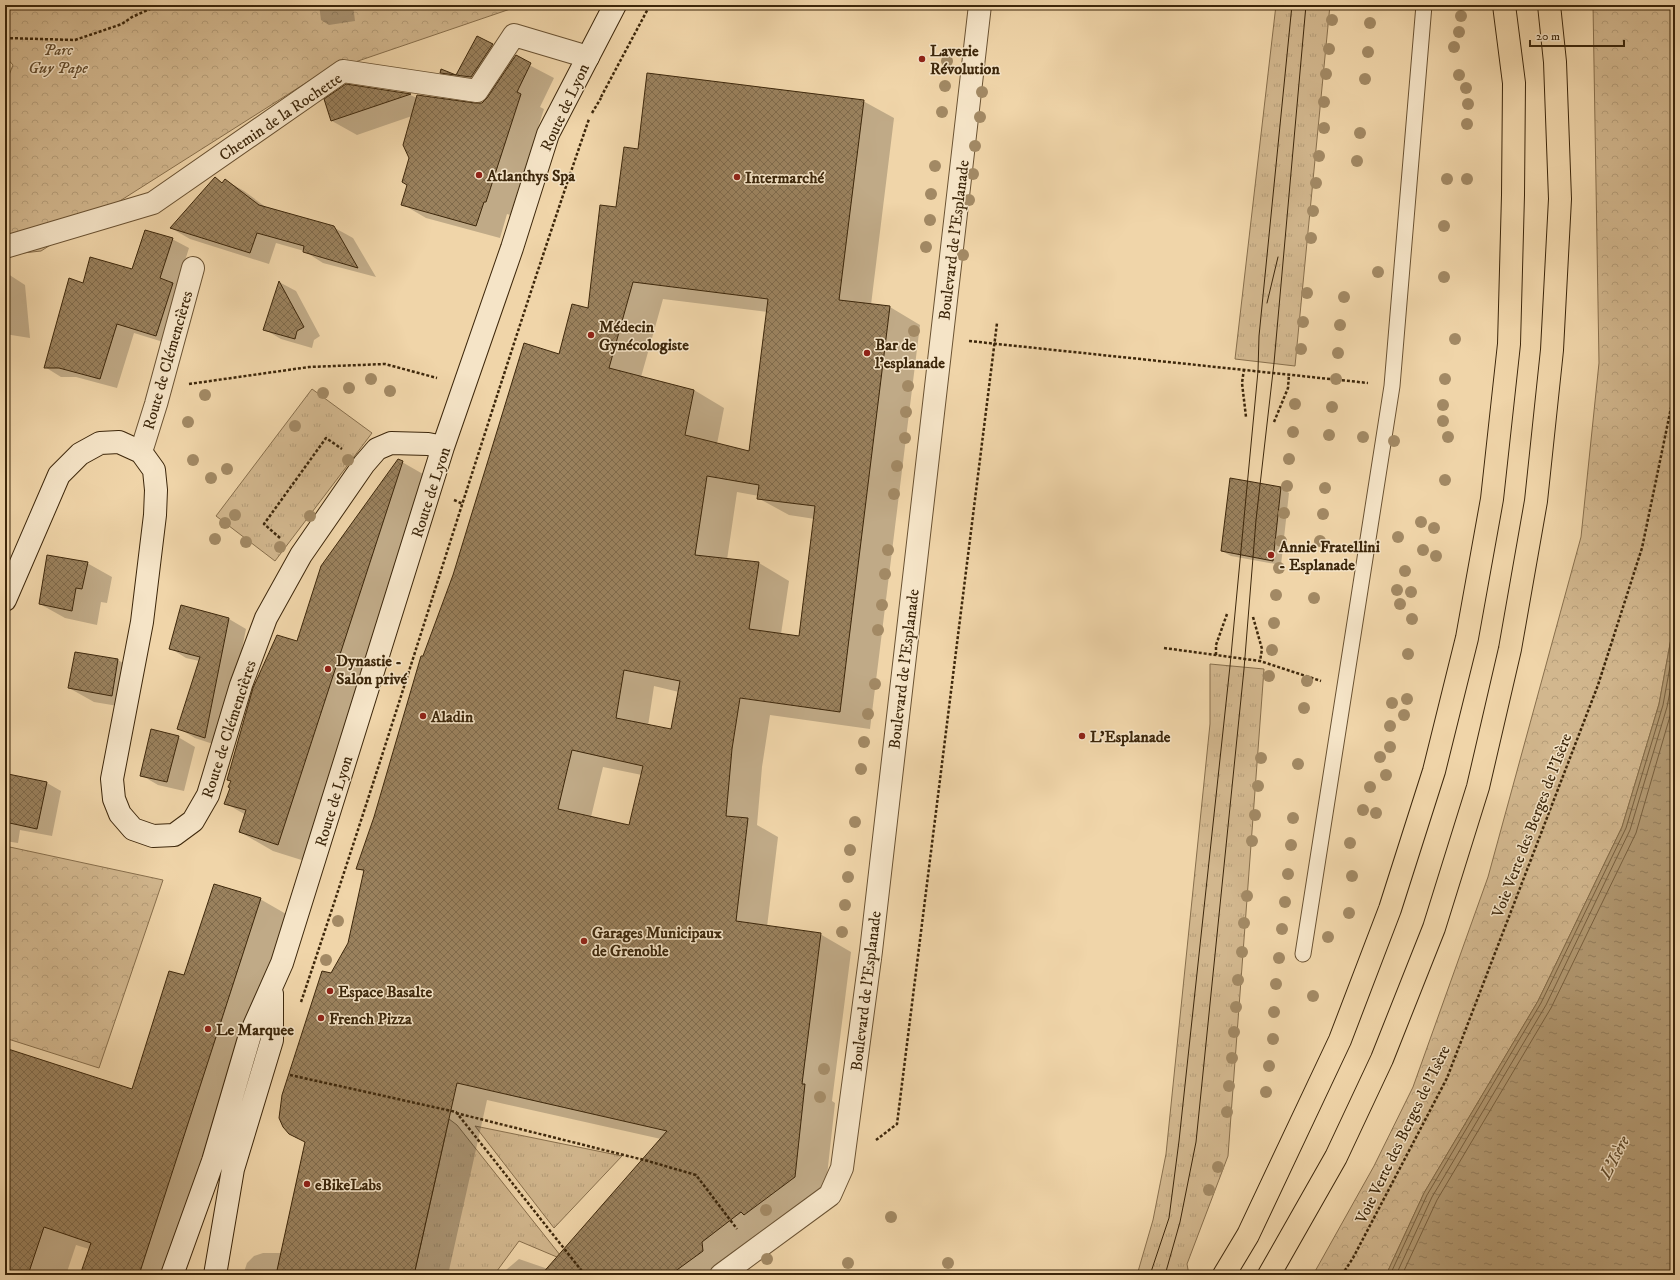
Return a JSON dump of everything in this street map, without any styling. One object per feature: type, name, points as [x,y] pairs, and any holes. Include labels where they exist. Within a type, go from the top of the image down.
[{"type":"highway","points":[[1224,1275],[1248,1236],[1340,1040],[1390,909],[1434,771],[1467,638],[1492,499],[1509,344],[1514,83],[1504,5]]},
{"type":"highway","points":[[1269,1275],[1336,1157],[1382,1059],[1434,928],[1478,787],[1510,649],[1536,501],[1552,350],[1560,199],[1555,62],[1549,5]]},
{"type":"street","name":"Route de Lyon","points":[[272,989],[289,940],[444,447],[512,248],[548,134],[615,5]]},
{"type":"street","name":"Boulevard de l'Esplanade","points":[[721,1275],[830,1196],[842,1168],[871,951],[980,5]]},
{"type":"street","name":"Chemin de la Rochette","points":[[5,247],[153,203],[343,71],[477,91],[514,36],[588,57]]},
{"type":"street","name":"Route de Clémencières","points":[[140,452],[156,404],[193,268]]},
{"type":"street","name":"Route de Clémencières","points":[[5,600],[59,474],[80,454],[100,443],[119,442],[140,452],[154,470],[156,515],[142,622],[112,778],[114,799],[120,814],[133,829],[153,836],[174,836],[193,821],[208,795],[241,685],[266,618],[301,555],[364,464],[377,450],[392,443],[428,444],[444,447]]},
{"type":"street","points":[[172,1275],[212,1161],[250,1035],[272,989]]},
{"type":"street","points":[[215,1275],[233,1169],[272,1040],[272,989]]},
{"type":"lane","points":[[1303,954],[1346,689],[1392,386],[1424,5]]},
{"type":"path","points":[[5,38],[75,40],[122,24],[132,17],[160,5]]},
{"type":"path","points":[[1671,5],[1675,40]]},
{"type":"path","points":[[300,1006],[409,675],[527,300],[589,119],[601,98]]},
{"type":"path","points":[[876,1140],[898,1124],[996,343],[997,323]]},
{"type":"path","points":[[941,338],[1244,369],[1392,386]]},
{"type":"path","name":"Voie Verte des Berges de l'Isère","points":[[1342,1275],[1353,1258],[1447,1078],[1598,685],[1642,548],[1672,403],[1675,361]]},
{"type":"path","points":[[156,404],[186,385],[309,367],[385,364],[442,380]]},
{"type":"path","points":[[1244,369],[1242,383],[1246,417]]},
{"type":"path","points":[[1274,422],[1288,388],[1289,374]]},
{"type":"path","points":[[301,555],[264,524],[326,438],[364,464]]},
{"type":"path","points":[[1216,655],[1216,645],[1227,614]]},
{"type":"path","points":[[1253,617],[1262,649],[1260,661]]},
{"type":"path","points":[[1164,648],[1260,661],[1346,689]]},
{"type":"path","points":[[285,1074],[456,1112],[648,1161],[696,1175],[754,1251]]},
{"type":"path","points":[[456,1112],[585,1275]]},
{"type":"green space","name":"Parc Guy Pape","points":[[5,5],[522,5],[320,74],[41,251],[5,255],[5,85],[13,65],[5,56]]},
{"type":"green space","points":[[1276,5],[1330,5],[1295,366],[1235,359]]},
{"type":"green space","points":[[1593,5],[1675,5],[1675,617],[1659,704],[1622,827],[1538,1001],[1424,1193],[1386,1275],[1313,1275],[1374,1166],[1413,1087],[1488,877],[1581,537],[1599,363]]},
{"type":"green space","points":[[312,389],[372,433],[275,561],[216,516]]},
{"type":"green space","points":[[1210,664],[1264,669],[1228,1156],[1187,1264],[1189,1275],[1137,1275],[1153,1220],[1166,1154],[1210,724]]},
{"type":"green space","points":[[5,846],[163,880],[99,1068],[5,1038]]},
{"type":"green space","points":[[449,1119],[457,1125],[564,1260],[519,1241],[494,1275],[414,1275]]},
{"type":"green space","points":[[475,1126],[622,1156],[554,1228]]},
{"type":"water","name":"L'Isère","points":[[1675,617],[1675,1275],[1386,1275],[1424,1193],[1538,1001],[1622,827],[1659,704]]},
{"type":"building","points":[[477,36],[493,44],[471,77],[440,73],[441,69],[456,75]]},
{"type":"building","points":[[516,55],[531,63],[517,92],[521,94],[486,202],[484,202],[476,226],[401,205],[407,185],[402,182],[409,158],[403,145],[417,95],[482,103]]},
{"type":"building","points":[[647,73],[864,100],[839,300],[890,306],[840,712],[740,698],[732,749],[726,816],[748,818],[736,921],[821,933],[802,1084],[805,1084],[795,1177],[744,1215],[741,1212],[702,1242],[703,1251],[670,1275],[541,1275],[667,1131],[457,1083],[414,1275],[276,1275],[305,1142],[289,1134],[283,1127],[279,1118],[282,1095],[322,971],[331,973],[348,943],[364,870],[356,869],[374,817],[421,656],[423,656],[453,575],[524,343],[559,354],[572,304],[588,308],[600,205],[616,207],[624,147],[638,149]],"holes":[[[633,282],[768,299],[749,451],[685,435],[694,390],[609,368]],[[707,476],[759,485],[757,499],[815,506],[799,636],[749,629],[759,562],[695,555]],[[624,670],[680,681],[671,729],[616,718]],[[572,750],[643,766],[629,825],[558,809]]]},
{"type":"building","points":[[346,84],[411,94],[331,121],[324,99]]},
{"type":"building","points":[[215,177],[222,183],[225,179],[259,205],[334,226],[358,268],[303,252],[304,246],[257,233],[250,253],[170,228]]},
{"type":"building","points":[[145,230],[173,238],[160,278],[173,283],[156,336],[117,324],[100,379],[59,368],[44,368],[69,278],[83,283],[90,257],[132,269]]},
{"type":"building","points":[[279,281],[304,327],[297,331],[295,339],[263,330]]},
{"type":"building","points":[[398,459],[403,461],[278,845],[239,832],[246,810],[224,804],[231,781],[227,780],[253,688],[277,635],[297,641],[321,566]]},
{"type":"building","points":[[1230,478],[1281,487],[1273,561],[1221,551]]},
{"type":"building","points":[[47,555],[88,562],[82,589],[76,588],[72,611],[39,604]]},
{"type":"building","points":[[181,605],[229,618],[205,738],[177,729],[200,657],[169,649]]},
{"type":"building","points":[[75,652],[118,659],[112,696],[68,688]]},
{"type":"building","points":[[151,729],[179,736],[167,782],[140,776]]},
{"type":"building","points":[[8,774],[47,782],[37,829],[5,822],[5,789]]},
{"type":"building","points":[[214,884],[261,898],[139,1275],[80,1275],[91,1243],[44,1227],[28,1275],[5,1275],[5,1048],[132,1089],[169,971],[184,975]]},
{"type":"tram line","points":[[1150,1275],[1169,1218],[1179,1141],[1230,666],[1258,371],[1259,336],[1292,5]]},
{"type":"tram line","points":[[1165,1275],[1180,1222],[1196,1142],[1244,669],[1256,520],[1274,363],[1306,5]]},
{"type":"tram line","points":[[1267,303],[1278,257]]},
{"type":"place","name":"Laverie Révolution","points":[[922,59]]},
{"type":"place","name":"Atlanthys Spa","points":[[479,175]]},
{"type":"place","name":"Intermarché","points":[[737,177]]},
{"type":"place","name":"Médecin Gynécologiste","points":[[591,335]]},
{"type":"place","name":"Bar de l'esplanade","points":[[867,353]]},
{"type":"place","name":"Annie Fratellini - Esplanade","points":[[1271,555]]},
{"type":"place","name":"Dynastie - Salon privé","points":[[328,669]]},
{"type":"place","name":"Aladin","points":[[423,716]]},
{"type":"place","name":"L'Esplanade","points":[[1082,736]]},
{"type":"place","name":"Garages Municipaux de Grenoble","points":[[584,941]]},
{"type":"place","name":"Espace Basalte","points":[[330,991]]},
{"type":"place","name":"French Pizza","points":[[321,1018]]},
{"type":"place","name":"Le Marquee","points":[[208,1029]]},
{"type":"place","name":"eBikeLabs","points":[[307,1184]]}]
